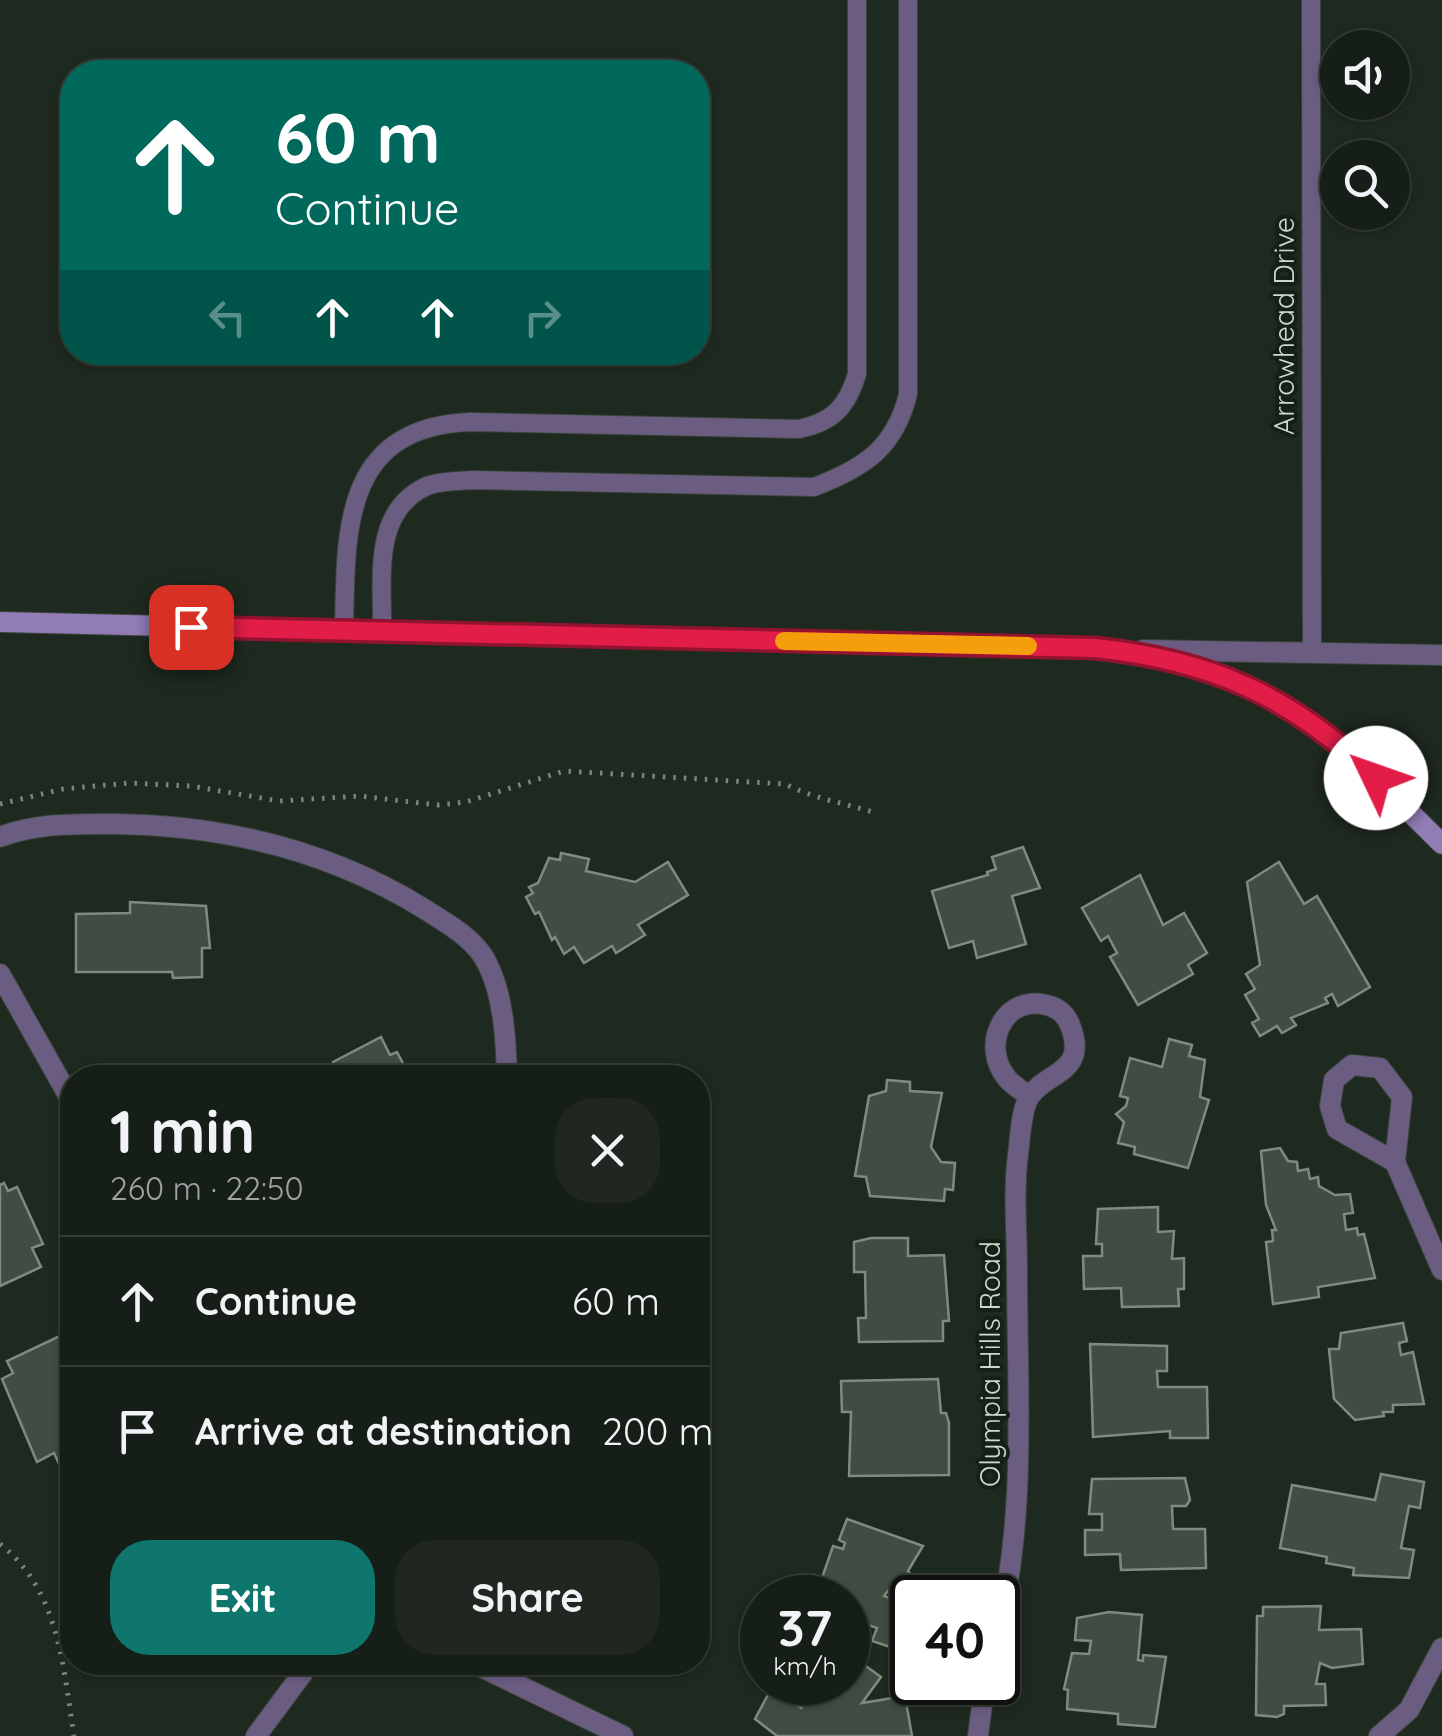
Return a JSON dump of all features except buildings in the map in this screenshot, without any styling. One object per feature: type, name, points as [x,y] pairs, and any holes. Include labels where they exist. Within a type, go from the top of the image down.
[{"type":"street","points":[[0,622],[1442,655]]},
{"type":"street","points":[[1116,650],[1152,655],[1246,682],[1300,713],[1353,756],[1442,844]]},
{"type":"street","points":[[0,836],[23,828],[74,824],[163,825],[258,838],[403,896],[460,932],[488,962],[502,1024],[506,1065]]},
{"type":"street","points":[[0,974],[60,1081]]},
{"type":"street","points":[[1022,1004],[1040,1004],[1059,1009],[1070,1022],[1075,1044],[1070,1062],[1030,1096],[1006,1078],[997,1060],[997,1034],[1006,1013],[1022,1004]]},
{"type":"street","points":[[1394,1162],[1337,1128],[1330,1106],[1334,1080],[1352,1065],[1380,1068],[1402,1097],[1394,1162],[1442,1270]]},
{"type":"street","name":"Olympia Hills Road","points":[[1009,1575],[1016,1505],[1017,1159],[1030,1096]]},
{"type":"street","points":[[1379,1736],[1409,1710],[1442,1648]]},
{"type":"street","points":[[256,1736],[301,1675]]},
{"type":"street","points":[[498,1675],[623,1736]]},
{"type":"street","points":[[978,1736],[979,1705]]},
{"type":"lane","points":[[344,630],[348,522],[353,502],[375,464],[402,440],[423,430],[470,422],[799,429],[834,418],[850,400],[857,374],[857,0]]},
{"type":"lane","points":[[382,631],[384,544],[394,510],[428,486],[473,480],[814,488],[857,471],[882,452],[902,422],[908,394],[908,0]]},
{"type":"lane","name":"Arrowhead Drive","points":[[1310,0],[1312,651]]},
{"type":"path","points":[[0,804],[63,789],[129,784],[191,786],[279,801],[360,796],[436,804],[466,802],[564,771],[785,784],[816,800],[836,800],[876,813]]},
{"type":"path","points":[[0,1544],[27,1565],[46,1601],[60,1668]]},
{"type":"path","points":[[61,1675],[74,1736]]},
{"type":"slow traffic","points":[[784,641],[1028,646]]},
{"type":"route","points":[[191,627],[1095,648],[1152,655],[1246,682],[1300,713],[1376,778]]}]
